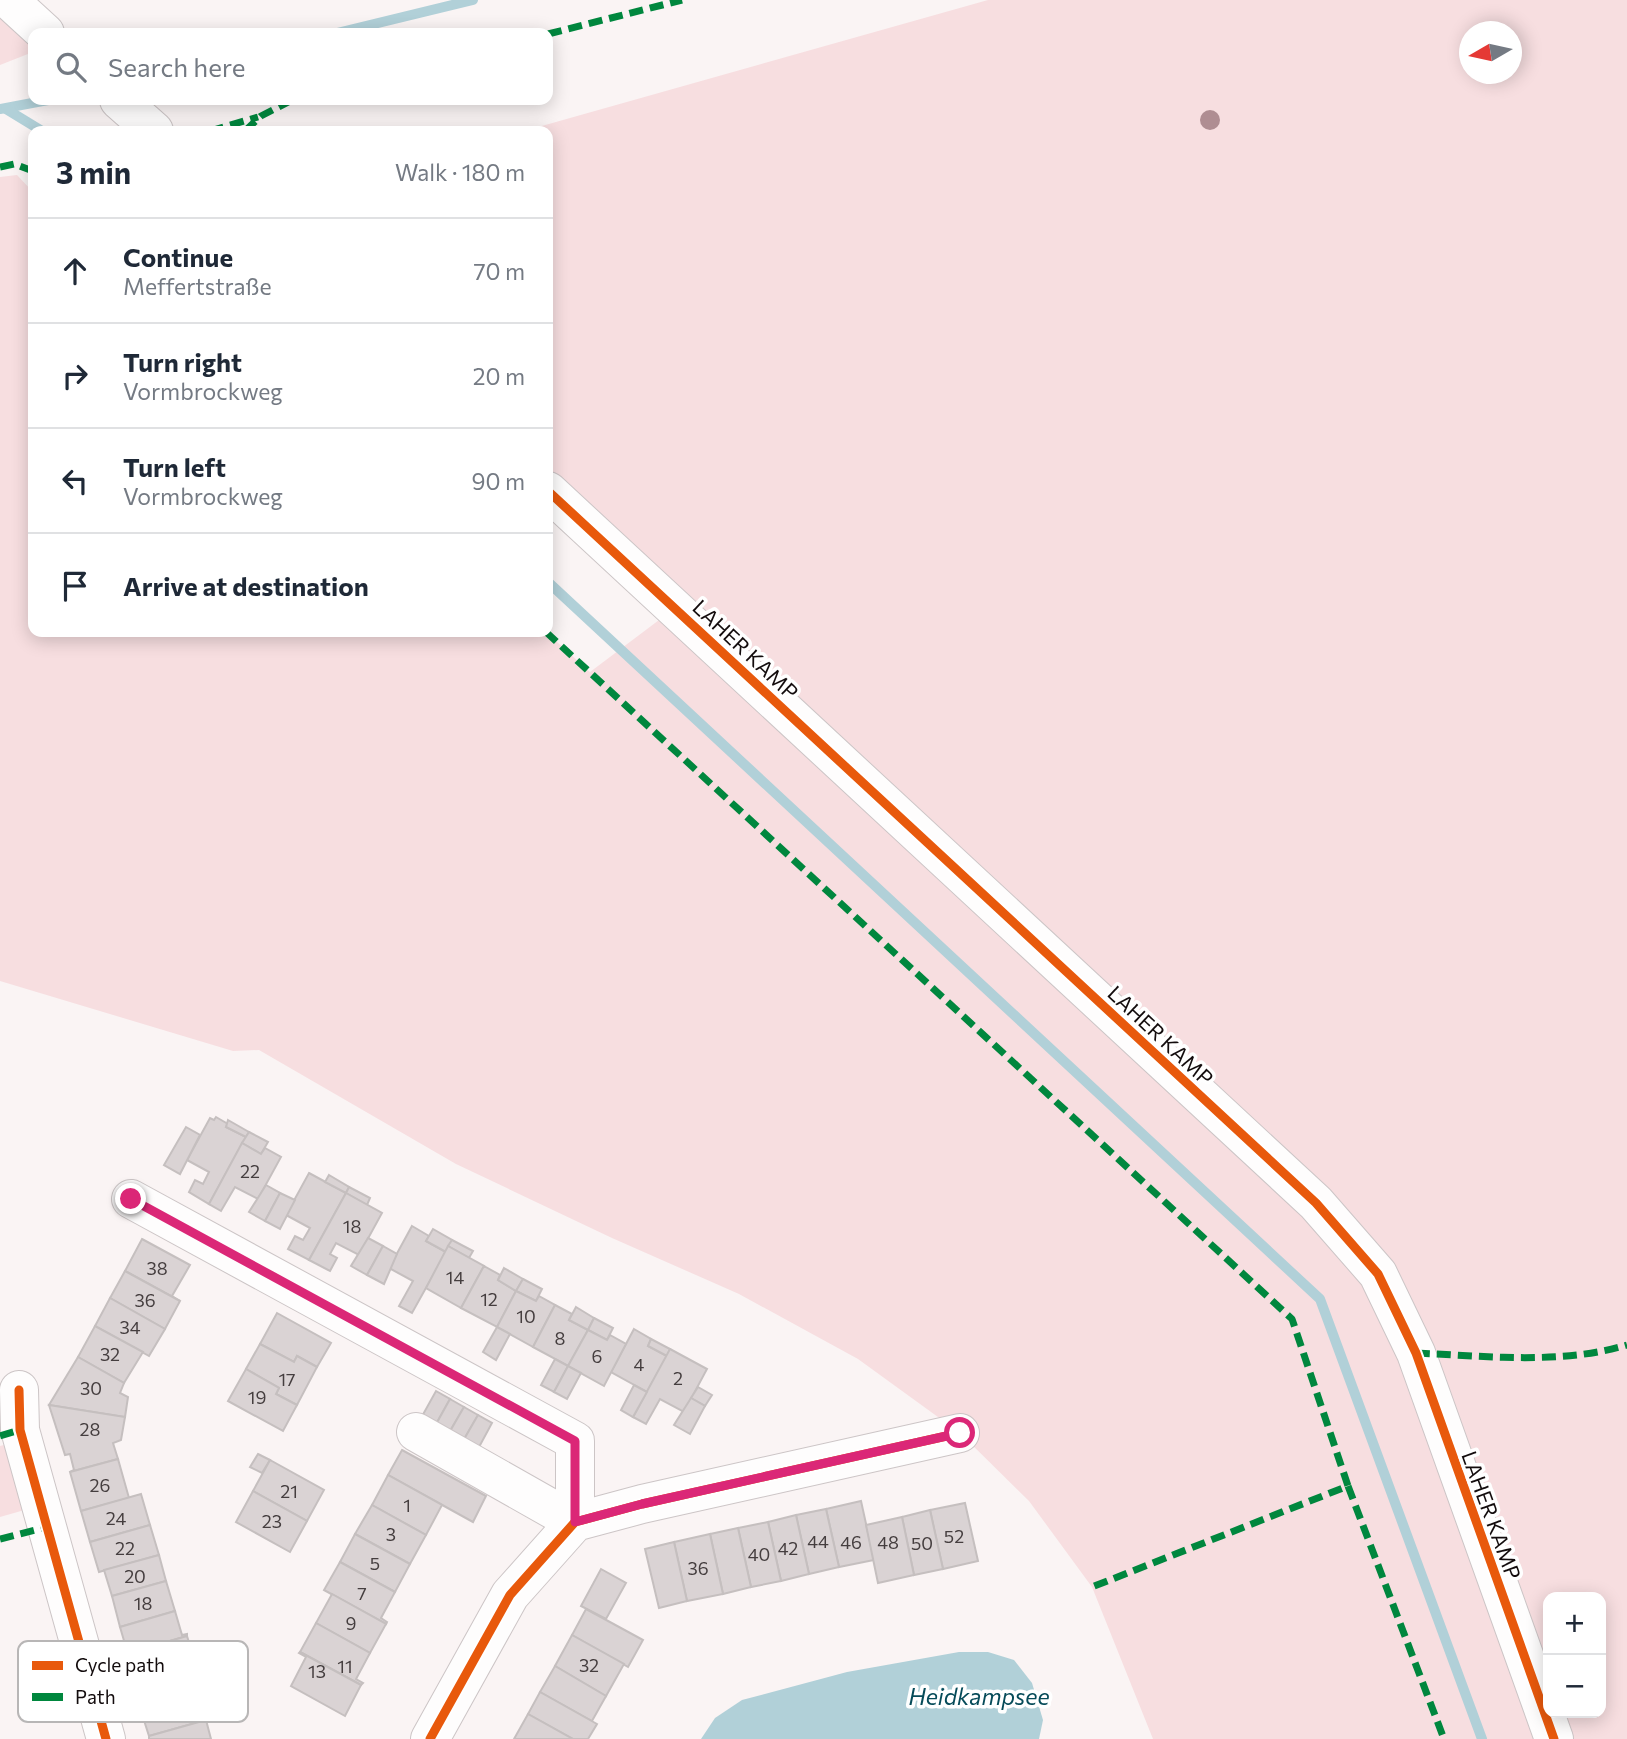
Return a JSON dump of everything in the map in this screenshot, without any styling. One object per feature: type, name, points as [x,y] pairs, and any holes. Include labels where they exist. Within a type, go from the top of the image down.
[{"type":"street","points":[[9,0],[40,28]]},
{"type":"street","name":"LAHER KAMP","points":[[553,496],[1306,1193],[1378,1274],[1416,1353],[1554,1739]]},
{"type":"street","points":[[131,1199],[575,1441],[575,1522]]},
{"type":"street","points":[[19,1390],[20,1430],[79,1641]]},
{"type":"street","points":[[416,1432],[575,1522]]},
{"type":"street","points":[[430,1739],[510,1595],[575,1522],[642,1504],[960,1433]]},
{"type":"street","points":[[101,1722],[106,1739]]},
{"type":"shaded area","points":[[988,0],[1627,0],[1627,1739],[1153,1739],[1092,1587],[1029,1501],[960,1433],[858,1359],[739,1294],[612,1238],[456,1164],[259,1050],[233,1051],[0,981],[0,177],[17,175],[28,187],[28,637],[552,637],[590,672],[675,608],[553,496],[553,126],[542,126]]},
{"type":"shaded area","points":[[0,8],[28,33],[28,54],[0,65]]},
{"type":"shaded area","points":[[11,1443],[28,1509],[0,1517],[0,1446]]},
{"type":"water","name":"Heidkampsee","points":[[959,1652],[988,1652],[1014,1660],[1032,1683],[1043,1720],[1039,1739],[701,1739],[715,1718],[742,1700],[847,1672]]},
{"type":"building","points":[[216,1117],[228,1124],[226,1127],[246,1137],[209,1204],[189,1192],[195,1180],[203,1184],[209,1172],[187,1160],[210,1118],[214,1120]]},
{"type":"building","points":[[228,1120],[249,1132],[246,1137],[226,1127]]},
{"type":"building","points":[[186,1127],[200,1135],[180,1174],[164,1165]]},
{"type":"building","points":[[249,1132],[268,1142],[261,1154],[242,1143]]},
{"type":"building","points":[[242,1143],[261,1154],[265,1148],[281,1157],[258,1199],[235,1187],[221,1211],[209,1204]]},
{"type":"building","points":[[309,1173],[346,1193],[309,1260],[288,1249],[295,1236],[303,1240],[310,1228],[286,1215]]},
{"type":"building","points":[[329,1175],[349,1187],[346,1193],[325,1182]]},
{"type":"building","points":[[266,1185],[280,1193],[265,1221],[249,1212]]},
{"type":"building","points":[[349,1187],[370,1198],[367,1205],[346,1193]]},
{"type":"building","points":[[280,1193],[295,1200],[280,1229],[265,1221]]},
{"type":"building","points":[[346,1193],[382,1213],[359,1255],[336,1243],[330,1254],[337,1258],[330,1271],[309,1260]]},
{"type":"building","points":[[412,1226],[429,1236],[426,1241],[446,1252],[412,1313],[399,1306],[413,1281],[389,1268]]},
{"type":"building","points":[[433,1229],[452,1240],[446,1252],[426,1241]]},
{"type":"building","points":[[368,1238],[383,1246],[367,1275],[351,1266]]},
{"type":"building","points":[[142,1239],[190,1265],[172,1296],[180,1301],[125,1271]]},
{"type":"building","points":[[452,1240],[473,1251],[469,1258],[448,1246]]},
{"type":"building","points":[[383,1246],[397,1254],[384,1284],[367,1275]]},
{"type":"building","points":[[448,1246],[484,1266],[461,1308],[426,1288]]},
{"type":"building","points":[[484,1266],[500,1275],[498,1280],[516,1291],[497,1327],[461,1308]]},
{"type":"building","points":[[504,1268],[523,1279],[516,1291],[498,1280]]},
{"type":"building","points":[[125,1271],[180,1301],[165,1329],[110,1298]]},
{"type":"building","points":[[523,1279],[542,1289],[536,1301],[516,1291]]},
{"type":"building","points":[[516,1291],[536,1301],[539,1296],[555,1305],[533,1347],[497,1327]]},
{"type":"building","points":[[110,1298],[165,1329],[149,1356],[95,1326]]},
{"type":"building","points":[[555,1305],[572,1314],[569,1320],[588,1330],[568,1366],[533,1347]]},
{"type":"building","points":[[576,1307],[594,1318],[588,1330],[569,1320]]},
{"type":"building","points":[[277,1313],[331,1343],[317,1367],[297,1356],[294,1362],[260,1344]]},
{"type":"building","points":[[594,1318],[613,1328],[607,1340],[588,1330]]},
{"type":"building","points":[[95,1326],[143,1352],[124,1383],[78,1357]]},
{"type":"building","points":[[497,1327],[510,1334],[496,1360],[483,1352]]},
{"type":"building","points":[[634,1329],[651,1339],[648,1346],[667,1356],[647,1392],[611,1372]]},
{"type":"building","points":[[588,1330],[607,1340],[610,1335],[626,1344],[604,1386],[568,1366]]},
{"type":"building","points":[[651,1339],[670,1349],[667,1356],[648,1346]]},
{"type":"building","points":[[260,1344],[294,1362],[297,1356],[317,1367],[297,1405],[276,1394],[279,1388],[246,1369]]},
{"type":"building","points":[[670,1349],[707,1369],[684,1412],[660,1399],[646,1424],[633,1417]]},
{"type":"building","points":[[78,1357],[124,1383],[120,1393],[128,1397],[125,1417],[49,1405]]},
{"type":"building","points":[[555,1359],[568,1366],[554,1392],[541,1385]]},
{"type":"building","points":[[568,1366],[581,1373],[567,1399],[554,1392]]},
{"type":"building","points":[[246,1369],[279,1388],[276,1394],[297,1405],[283,1431],[228,1401]]},
{"type":"building","points":[[634,1385],[647,1392],[633,1417],[621,1410]]},
{"type":"building","points":[[698,1387],[712,1395],[705,1406],[691,1398]]},
{"type":"building","points":[[436,1391],[450,1399],[435,1426],[421,1418]]},
{"type":"building","points":[[691,1398],[705,1406],[690,1434],[674,1425]]},
{"type":"building","points":[[450,1399],[464,1407],[449,1433],[435,1426]]},
{"type":"building","points":[[49,1405],[125,1417],[121,1440],[113,1443],[118,1459],[70,1472],[74,1470],[70,1454],[65,1455]]},
{"type":"building","points":[[464,1407],[478,1415],[463,1441],[449,1433]]},
{"type":"building","points":[[478,1415],[492,1423],[478,1449],[463,1441]]},
{"type":"building","points":[[402,1450],[486,1496],[473,1522],[388,1475]]},
{"type":"building","points":[[258,1454],[270,1460],[262,1473],[250,1467]]},
{"type":"building","points":[[118,1459],[129,1498],[81,1511],[70,1472]]},
{"type":"building","points":[[270,1460],[324,1490],[307,1521],[253,1491]]},
{"type":"building","points":[[388,1475],[442,1505],[426,1535],[372,1505]]},
{"type":"building","points":[[253,1491],[307,1521],[290,1552],[236,1522]]},
{"type":"building","points":[[141,1494],[150,1525],[90,1542],[81,1511]]},
{"type":"building","points":[[861,1501],[874,1560],[839,1567],[826,1509]]},
{"type":"building","points":[[965,1503],[978,1561],[943,1569],[930,1510]]},
{"type":"building","points":[[372,1505],[426,1535],[410,1564],[355,1534]]},
{"type":"building","points":[[826,1509],[839,1567],[809,1574],[796,1515]]},
{"type":"building","points":[[930,1510],[943,1569],[914,1575],[902,1517]]},
{"type":"building","points":[[796,1515],[809,1574],[781,1581],[768,1522]]},
{"type":"building","points":[[902,1517],[914,1575],[878,1583],[866,1525]]},
{"type":"building","points":[[768,1522],[781,1581],[751,1587],[738,1528]]},
{"type":"building","points":[[150,1525],[159,1555],[99,1572],[90,1542]]},
{"type":"building","points":[[738,1528],[751,1587],[723,1594],[710,1534]]},
{"type":"building","points":[[355,1534],[410,1564],[395,1592],[340,1562]]},
{"type":"building","points":[[710,1534],[723,1594],[687,1601],[674,1542]]},
{"type":"building","points":[[674,1542],[687,1601],[659,1608],[645,1549]]},
{"type":"building","points":[[159,1555],[166,1581],[112,1596],[104,1570]]},
{"type":"building","points":[[340,1562],[395,1592],[381,1618],[386,1624],[324,1590]]},
{"type":"building","points":[[601,1569],[626,1583],[606,1619],[581,1606]]},
{"type":"building","points":[[166,1581],[175,1611],[120,1627],[112,1596]]},
{"type":"building","points":[[332,1594],[386,1624],[370,1653],[316,1623]]},
{"type":"building","points":[[586,1609],[643,1640],[628,1667],[572,1635]]},
{"type":"building","points":[[175,1611],[182,1635],[187,1636],[170,1641],[124,1641],[120,1627]]},
{"type":"building","points":[[316,1623],[370,1653],[356,1679],[363,1683],[361,1685],[300,1652]]},
{"type":"building","points":[[572,1635],[624,1664],[606,1696],[555,1666]]},
{"type":"building","points":[[187,1636],[189,1641],[170,1641]]},
{"type":"building","points":[[300,1652],[361,1685],[345,1716],[291,1686],[306,1657]]},
{"type":"building","points":[[555,1666],[606,1696],[592,1721],[540,1692]]},
{"type":"building","points":[[540,1692],[597,1724],[588,1739],[573,1739],[528,1714]]},
{"type":"building","points":[[528,1714],[573,1739],[514,1739]]},
{"type":"building","points":[[145,1722],[199,1722],[149,1736]]},
{"type":"building","points":[[207,1722],[211,1739],[149,1739],[149,1736]]},
{"type":"waterway","points":[[358,28],[473,0]]},
{"type":"waterway","points":[[0,109],[28,104]]},
{"type":"waterway","points":[[6,109],[34,126]]},
{"type":"waterway","points":[[553,587],[1320,1299],[1482,1739]]},
{"type":"marked path","points":[[553,33],[682,0]]},
{"type":"marked path","points":[[250,126],[261,116],[282,105]]},
{"type":"marked path","points":[[227,126],[258,117]]},
{"type":"marked path","points":[[0,167],[14,164],[28,169]]},
{"type":"marked path","points":[[551,637],[1292,1319],[1348,1486],[1092,1587]]},
{"type":"marked path","points":[[1416,1353],[1549,1357],[1602,1351],[1627,1345]]},
{"type":"marked path","points":[[0,1436],[20,1430]]},
{"type":"marked path","points":[[1348,1486],[1444,1739]]},
{"type":"marked path","points":[[0,1539],[47,1527]]},
{"type":"cycle path","points":[[553,496],[1316,1203],[1378,1274],[1416,1353],[1554,1739]]},
{"type":"cycle path","points":[[19,1390],[20,1430],[79,1641]]},
{"type":"cycle path","points":[[430,1739],[510,1595],[575,1522],[642,1504],[960,1433]]},
{"type":"cycle path","points":[[101,1722],[106,1739]]},
{"type":"route","points":[[131,1199],[575,1441],[575,1522],[642,1504],[960,1433]]}]
